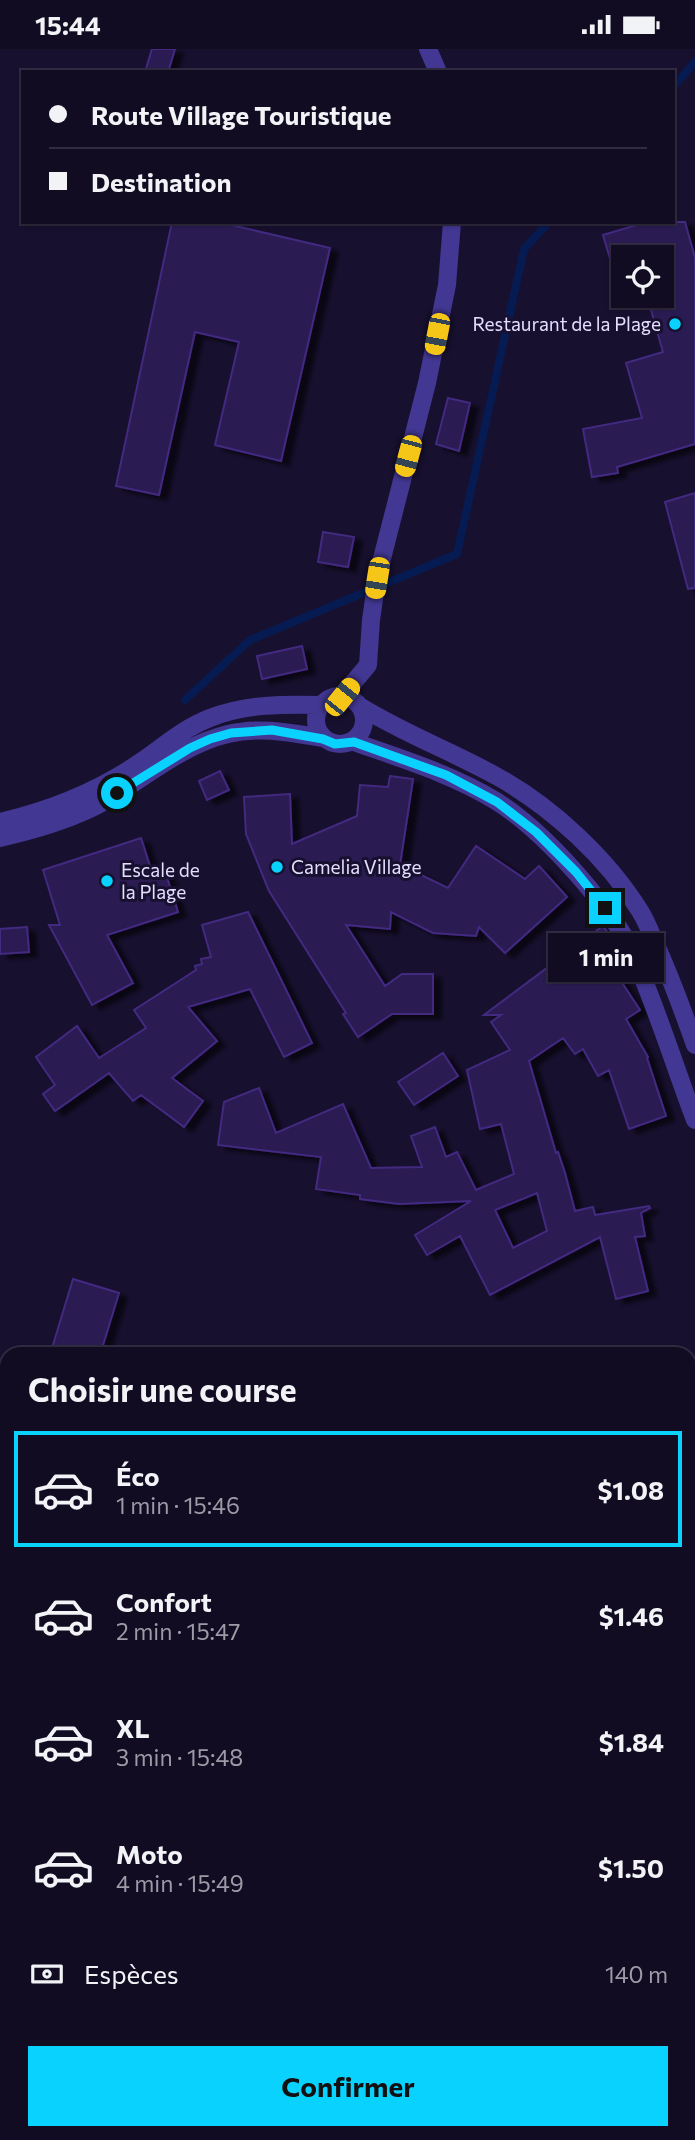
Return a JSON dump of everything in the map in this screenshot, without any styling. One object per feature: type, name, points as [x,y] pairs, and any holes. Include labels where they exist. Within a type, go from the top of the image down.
[{"type":"street","points":[[428,49],[437,70]]},
{"type":"street","points":[[342,697],[368,665],[370,620],[377,578],[427,383],[447,285],[452,224]]},
{"type":"street","points":[[323,739],[316,726],[321,705],[327,700],[349,698],[387,723],[500,778],[536,802],[582,842],[614,876],[641,912],[670,976],[695,1045]]},
{"type":"street","points":[[0,822],[52,808],[83,795],[142,761],[191,726],[214,716],[271,704],[321,705]]},
{"type":"street","points":[[354,742],[364,722],[360,707]]},
{"type":"street","points":[[0,838],[41,827],[92,807],[190,748],[231,733],[272,730],[323,739],[335,744],[354,742],[446,775],[497,802],[536,832],[576,872],[605,908],[628,943],[654,1005],[695,1120]]},
{"type":"building","points":[[152,49],[175,49],[169,70],[146,70]]},
{"type":"building","name":"Restaurant de la Plage","points":[[685,222],[695,258],[695,444],[617,467],[618,473],[592,477],[583,429],[642,418],[626,363],[663,352],[650,308],[674,308],[674,245],[611,245],[611,262],[603,235],[640,224]]},
{"type":"building","points":[[172,224],[227,224],[330,248],[281,461],[215,445],[239,342],[195,332],[159,495],[116,486]]},
{"type":"building","points":[[448,398],[470,403],[459,451],[436,444]]},
{"type":"building","points":[[695,493],[695,588],[688,589],[665,502]]},
{"type":"building","points":[[323,532],[354,537],[348,567],[318,562]]},
{"type":"building","points":[[302,646],[307,669],[262,679],[257,656]]},
{"type":"building","points":[[220,771],[229,790],[207,800],[199,781]]},
{"type":"building","points":[[390,776],[413,779],[400,865],[448,888],[476,846],[525,879],[539,866],[567,897],[505,953],[479,927],[476,936],[433,933],[391,912],[390,929],[346,925],[385,986],[402,974],[433,974],[433,1014],[392,1014],[358,1037],[343,1014],[346,1013],[269,891],[246,834],[244,797],[290,794],[292,844],[357,816],[360,785],[388,787]]},
{"type":"building","name":"Escale de la Plage","points":[[141,838],[152,872],[164,868],[178,912],[107,935],[133,983],[92,1005],[49,925],[60,925],[43,870]]},
{"type":"building","points":[[248,912],[312,1043],[284,1057],[250,989],[188,1007],[217,1041],[172,1078],[203,1101],[184,1127],[141,1095],[133,1101],[109,1073],[55,1111],[43,1094],[55,1085],[36,1057],[77,1026],[99,1058],[146,1028],[134,1010],[196,970],[195,966],[202,964],[201,959],[211,957],[202,925]]},
{"type":"building","points":[[603,926],[615,943],[625,964],[615,972],[640,1010],[626,1019],[648,1057],[666,1116],[629,1129],[609,1070],[598,1076],[583,1049],[575,1054],[563,1038],[529,1061],[575,1211],[593,1207],[595,1215],[649,1206],[650,1208],[641,1213],[645,1236],[635,1237],[648,1291],[616,1299],[600,1237],[490,1295],[460,1236],[427,1255],[415,1235],[471,1201],[399,1204],[360,1199],[360,1195],[316,1189],[321,1157],[218,1145],[224,1102],[259,1088],[276,1133],[343,1104],[371,1168],[422,1167],[411,1136],[435,1127],[446,1157],[457,1152],[476,1190],[514,1174],[501,1124],[480,1129],[467,1070],[510,1050],[491,1022],[501,1015],[484,1015]],"holes":[[[537,1193],[547,1231],[513,1248],[495,1210]]]},
{"type":"building","points":[[27,927],[29,952],[0,954],[0,929]]},
{"type":"building","points":[[443,1053],[458,1076],[414,1105],[398,1082]]},
{"type":"building","points":[[73,1279],[119,1293],[102,1347],[52,1347]]},
{"type":"waterway","points":[[675,85],[695,62]]},
{"type":"waterway","points":[[185,700],[250,640],[457,554],[524,249],[547,224]]},
{"type":"place","name":"Restaurant de la Plage","points":[[675,324]]},
{"type":"place","name":"Camelia Village","points":[[277,867]]},
{"type":"place","name":"Escale de la Plage","points":[[107,881]]},
{"type":"route","points":[[117,793],[190,748],[231,733],[272,730],[323,739],[335,744],[354,742],[446,775],[497,802],[536,832],[576,872],[605,908]]}]
